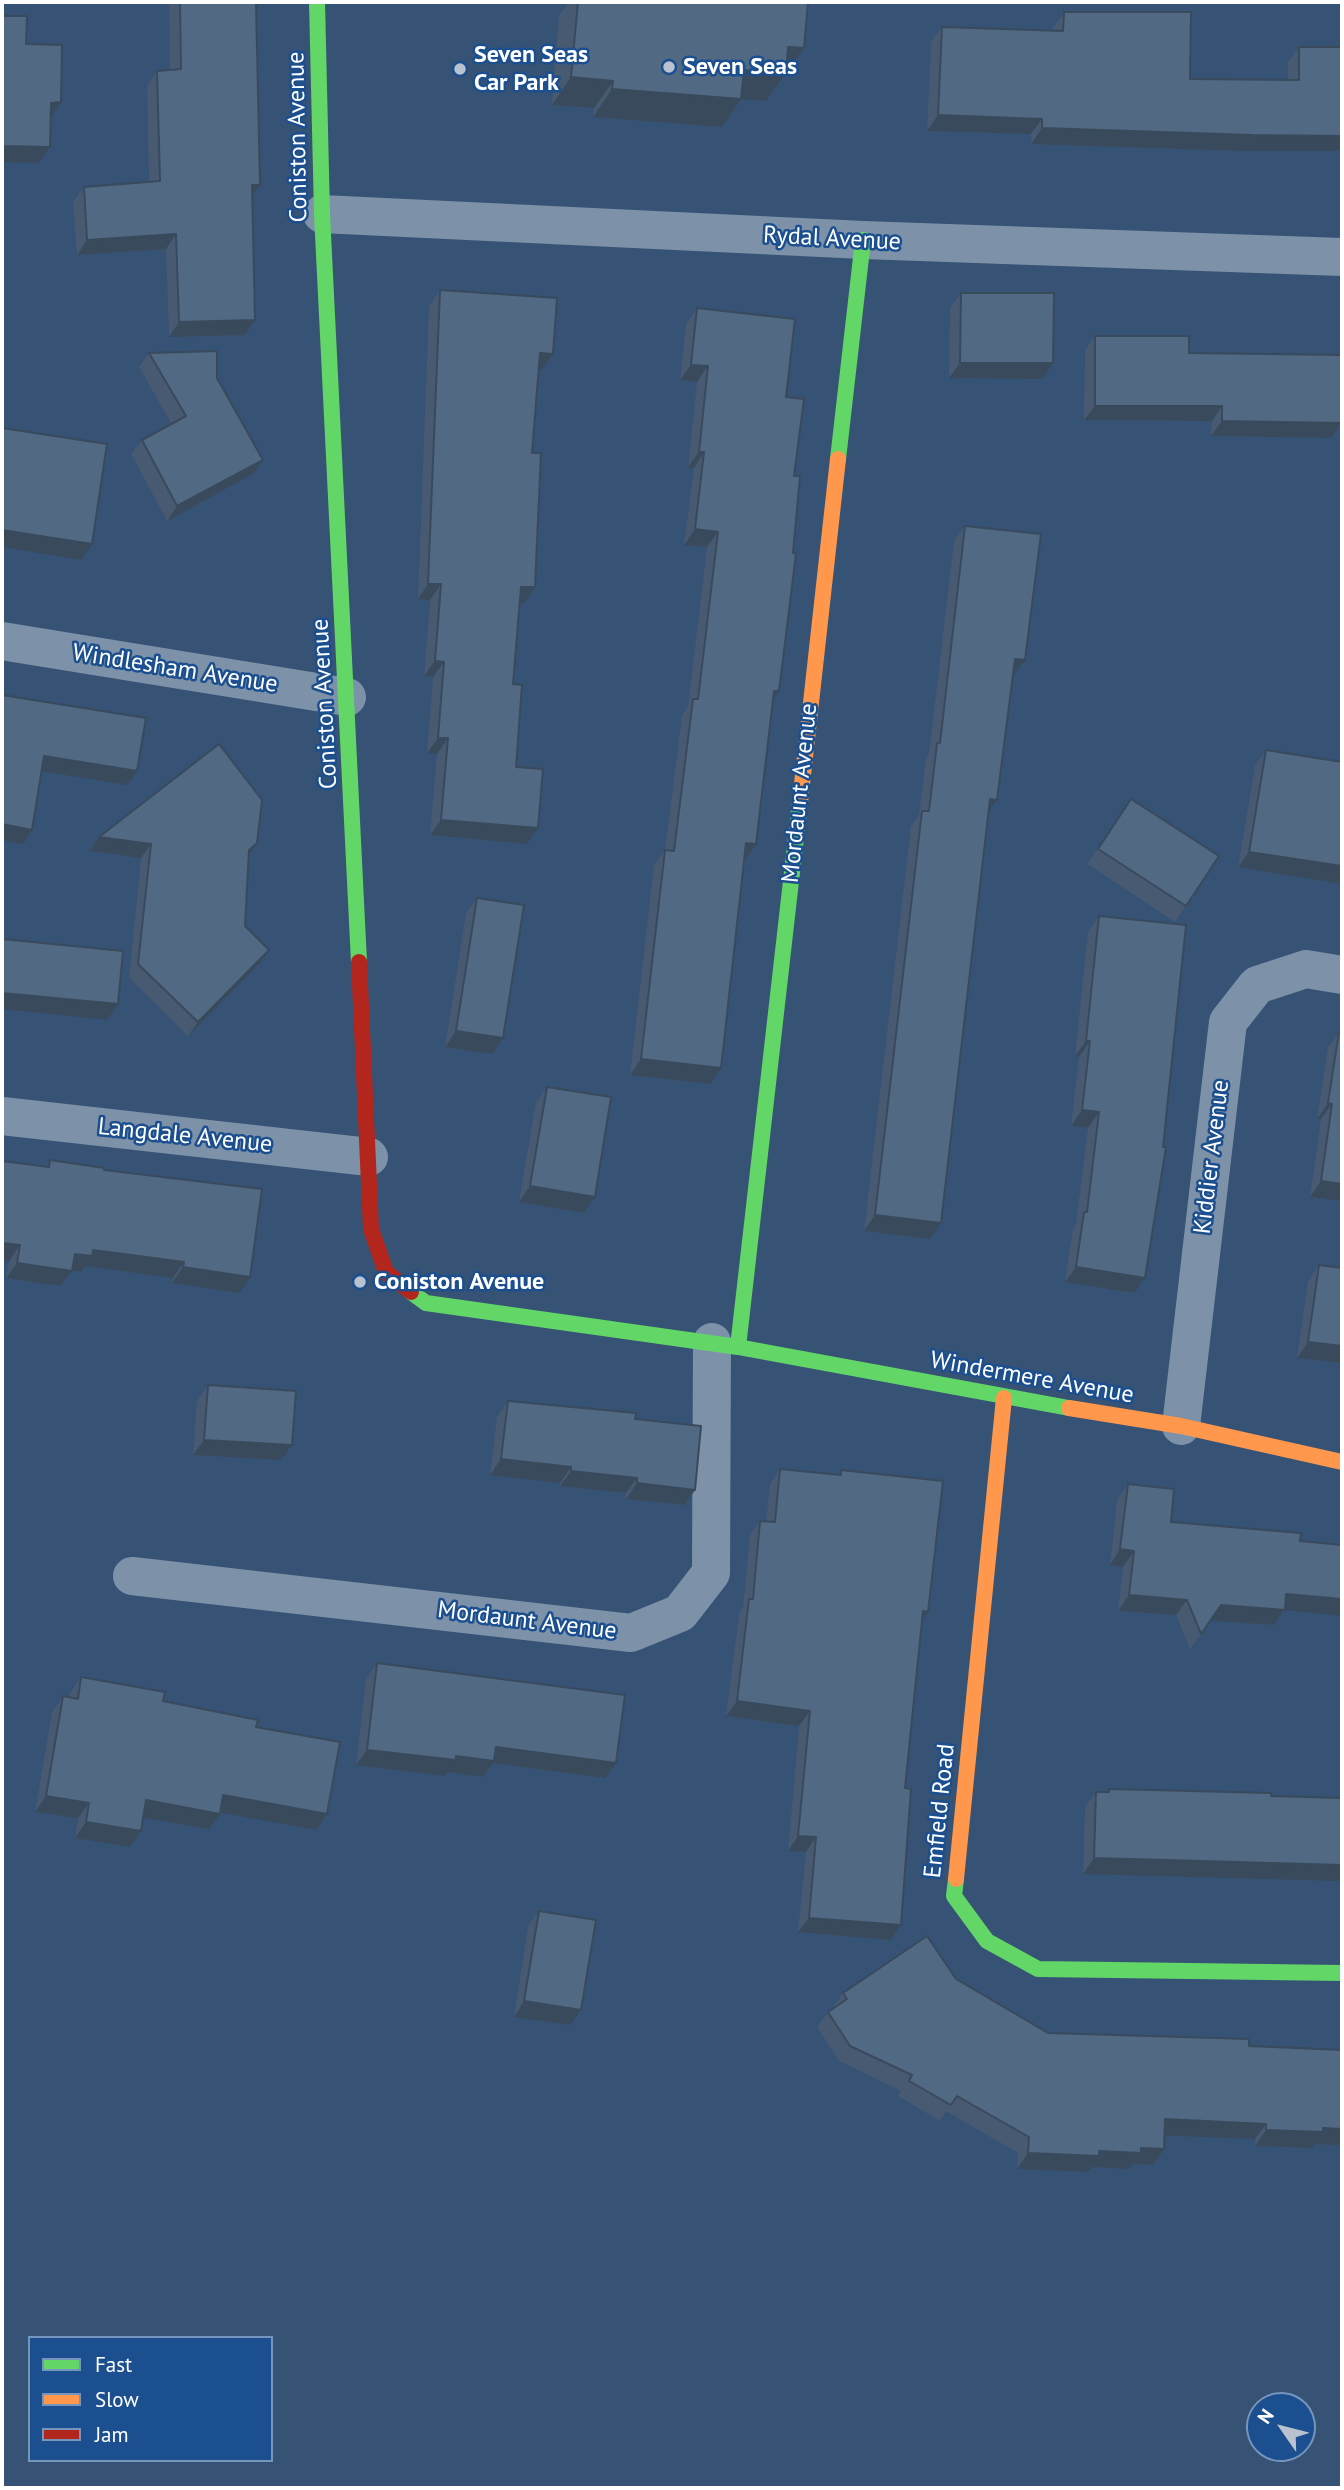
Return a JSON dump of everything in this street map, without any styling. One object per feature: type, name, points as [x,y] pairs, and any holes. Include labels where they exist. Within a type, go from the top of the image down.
[{"type":"street","name":"Coniston Avenue","points":[[317,2],[322,214],[371,1229],[386,1272],[426,1303],[725,1344]]},
{"type":"street","name":"Rydal Avenue","points":[[322,214],[863,240],[1342,257]]},
{"type":"street","name":"Mordaunt Avenue","points":[[132,1576],[631,1633],[680,1613],[711,1573],[725,1344],[863,240]]},
{"type":"street","name":"Windlesham Avenue","points":[[2,641],[347,697]]},
{"type":"street","name":"Kiddier Avenue","points":[[1181,1426],[1228,1022],[1257,985],[1306,970],[1342,975]]},
{"type":"street","name":"Langdale Avenue","points":[[2,1116],[369,1157]]},
{"type":"street","name":"Windermere Avenue","points":[[725,1344],[1004,1398],[1181,1426],[1342,1462]]},
{"type":"street","name":"Emfield Road","points":[[1004,1398],[954,1896],[987,1941],[1038,1969],[1342,1973]]},
{"type":"building","points":[[180,2],[256,2],[260,185],[252,185],[255,320],[179,322],[176,234],[87,240],[84,187],[160,181],[157,71],[181,69]]},
{"type":"building","points":[[578,2],[808,2],[804,48],[788,47],[786,73],[744,70],[741,99],[612,89],[613,81],[571,77]]},
{"type":"building","points":[[1064,12],[1191,12],[1190,79],[1299,80],[1299,47],[1342,47],[1342,136],[1042,128],[1042,119],[938,115],[942,27],[1063,31]]},
{"type":"building","points":[[2,16],[27,16],[26,44],[62,45],[61,102],[51,103],[50,147],[2,146]]},
{"type":"building","points":[[440,290],[557,298],[553,354],[540,353],[532,453],[541,453],[535,587],[521,587],[513,684],[522,685],[516,767],[543,769],[538,828],[441,820],[448,738],[438,738],[444,662],[435,661],[441,584],[428,584]]},
{"type":"building","points":[[961,293],[1054,293],[1053,363],[960,363]]},
{"type":"building","points":[[697,308],[795,319],[786,397],[804,399],[794,476],[800,476],[793,553],[796,554],[779,691],[774,691],[756,844],[746,843],[721,1068],[641,1059],[665,850],[674,851],[693,699],[698,699],[718,532],[695,529],[704,452],[699,452],[708,366],[691,365]]},
{"type":"building","points":[[1095,336],[1189,336],[1189,353],[1342,355],[1341,423],[1222,421],[1222,406],[1095,406]]},
{"type":"building","points":[[217,351],[217,378],[263,460],[177,506],[142,440],[186,416],[149,353]]},
{"type":"building","points":[[2,428],[107,444],[92,544],[2,530]]},
{"type":"building","points":[[965,526],[1041,534],[1025,660],[1015,659],[997,800],[990,799],[941,1223],[875,1215],[922,811],[929,811],[937,743],[940,743]]},
{"type":"building","points":[[2,695],[146,718],[137,771],[44,756],[32,830],[2,824]]},
{"type":"building","points":[[219,744],[262,800],[257,843],[249,850],[245,926],[269,950],[198,1022],[138,964],[151,844],[99,837]]},
{"type":"building","points":[[1266,750],[1342,762],[1342,866],[1249,852]]},
{"type":"building","points":[[1131,799],[1219,856],[1186,906],[1098,849]]},
{"type":"building","points":[[477,898],[524,905],[503,1038],[456,1031]]},
{"type":"building","points":[[1099,916],[1186,925],[1163,1147],[1166,1147],[1145,1278],[1076,1267],[1084,1212],[1087,1212],[1099,1112],[1082,1110]]},
{"type":"building","points":[[2,939],[123,951],[118,1004],[2,993]]},
{"type":"building","points":[[1339,1032],[1342,1032],[1342,1184],[1321,1181],[1332,1104],[1328,1103]]},
{"type":"building","points":[[547,1087],[611,1097],[595,1197],[530,1186]]},
{"type":"building","points":[[50,1160],[104,1170],[262,1189],[250,1277],[183,1267],[184,1262],[93,1250],[92,1256],[75,1254],[72,1271],[17,1263],[20,1245],[2,1243],[2,1161],[49,1167]]},
{"type":"building","points":[[1319,1265],[1342,1268],[1342,1346],[1308,1342]]},
{"type":"building","points":[[208,1385],[296,1391],[292,1445],[204,1440]]},
{"type":"building","points":[[508,1401],[636,1413],[635,1419],[701,1426],[695,1490],[637,1483],[637,1478],[571,1471],[571,1467],[501,1459]]},
{"type":"building","points":[[780,1469],[841,1475],[841,1470],[943,1481],[928,1612],[923,1611],[905,1788],[911,1789],[901,1925],[809,1918],[816,1837],[798,1836],[810,1711],[737,1701],[749,1599],[753,1599],[760,1521],[775,1522]]},
{"type":"building","points":[[1128,1484],[1174,1489],[1171,1522],[1301,1533],[1300,1541],[1342,1545],[1342,1599],[1286,1594],[1285,1610],[1221,1605],[1201,1634],[1187,1600],[1129,1595],[1134,1551],[1120,1549]]},
{"type":"building","points":[[377,1663],[625,1695],[616,1763],[496,1747],[494,1761],[456,1756],[456,1760],[367,1750]]},
{"type":"building","points":[[81,1677],[165,1692],[163,1701],[258,1720],[256,1727],[340,1742],[327,1814],[223,1795],[220,1814],[146,1800],[141,1831],[86,1822],[89,1803],[46,1796],[63,1696],[78,1699]]},
{"type":"building","points":[[1109,1789],[1271,1793],[1271,1796],[1342,1798],[1342,1865],[1094,1858],[1096,1792],[1109,1792]]},
{"type":"building","points":[[539,1911],[596,1920],[581,2010],[524,2001]]},
{"type":"building","points":[[927,1936],[956,1979],[1048,2033],[1249,2039],[1249,2046],[1342,2050],[1342,2129],[1323,2128],[1323,2132],[1266,2130],[1266,2124],[1165,2119],[1164,2149],[1141,2148],[1141,2153],[1099,2151],[1099,2156],[1028,2153],[1029,2137],[957,2096],[951,2105],[909,2081],[912,2075],[850,2046],[828,2012],[847,1999],[843,1993]]},
{"type":"traffic: fast","points":[[317,2],[322,214],[359,962]]},
{"type":"traffic: fast","points":[[838,459],[863,240]]},
{"type":"traffic: fast","points":[[738,1347],[800,802]]},
{"type":"traffic: fast","points":[[411,1292],[426,1303],[738,1347],[1069,1408]]},
{"type":"traffic: fast","points":[[956,1879],[954,1896],[987,1941],[1038,1969],[1342,1973]]},
{"type":"traffic: slow","points":[[800,802],[838,459]]},
{"type":"traffic: slow","points":[[956,1879],[1004,1398]]},
{"type":"traffic: slow","points":[[1069,1408],[1181,1426],[1342,1462]]},
{"type":"traffic: jam","points":[[359,962],[371,1229],[386,1272],[411,1292]]},
{"type":"place","name":"Seven Seas","points":[[669,67]]},
{"type":"place","name":"Seven Seas Car Park","points":[[460,69]]},
{"type":"place","name":"Coniston Avenue","points":[[360,1282]]}]
